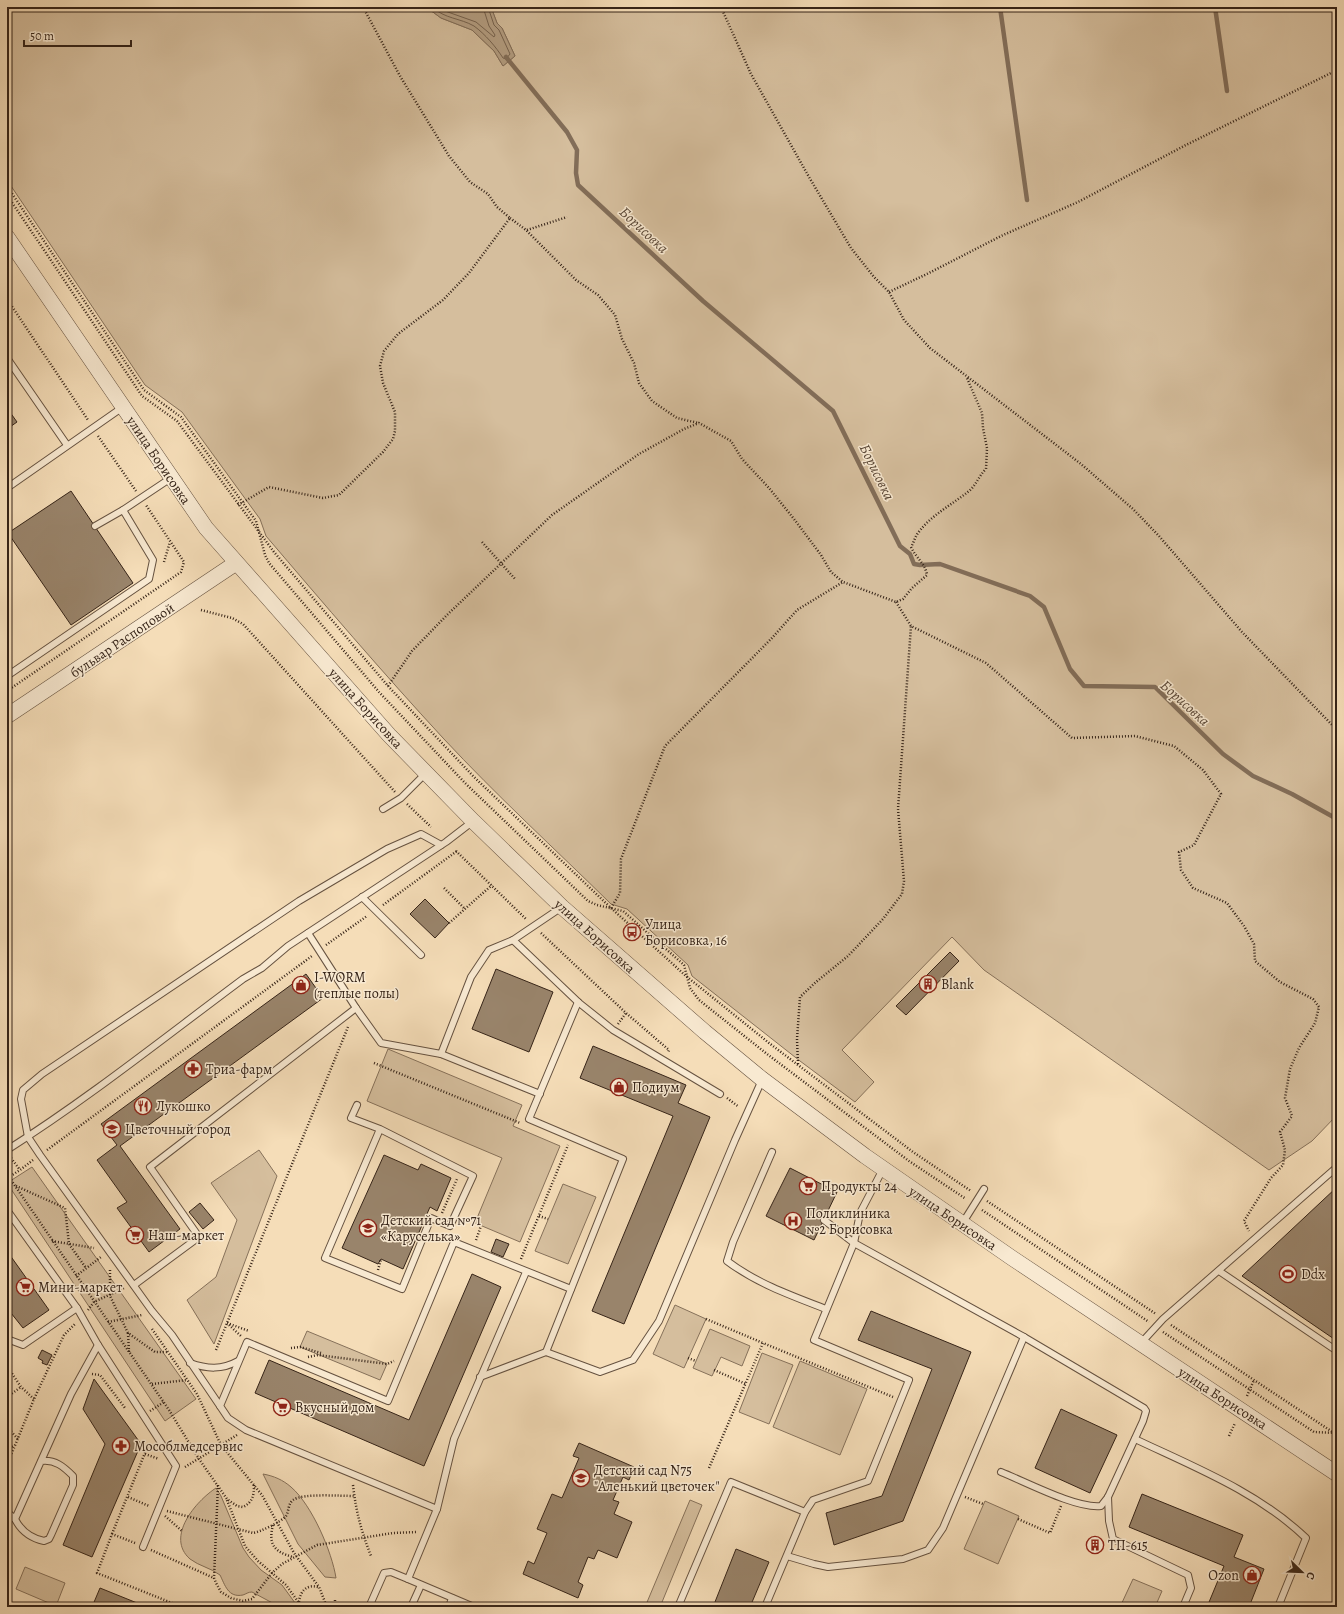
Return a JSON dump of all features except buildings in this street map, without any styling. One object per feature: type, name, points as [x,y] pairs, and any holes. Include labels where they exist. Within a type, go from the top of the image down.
[{"type":"street","name":"улица Борисовка","points":[[7,237],[206,528],[363,706],[426,773],[562,907],[649,985],[762,1079],[882,1169],[1139,1344],[1337,1474]]},
{"type":"street","name":"бульвар Распоповой","points":[[7,716],[236,563]]},
{"type":"lane","points":[[7,358],[67,445]]},
{"type":"lane","points":[[8,486],[123,407]]},
{"type":"lane","points":[[95,526],[123,510],[171,478]]},
{"type":"lane","points":[[7,676],[149,579],[153,560],[123,510]]},
{"type":"lane","points":[[383,809],[401,798],[426,773]]},
{"type":"lane","points":[[7,1151],[88,1095],[243,979],[262,968],[288,946],[474,821]]},
{"type":"lane","points":[[437,1509],[240,1427],[228,1418],[172,1335],[152,1311],[40,1156],[28,1137],[21,1099],[23,1090],[42,1074],[299,901],[387,849],[421,834],[443,843]]},
{"type":"lane","points":[[362,897],[374,911],[420,955]]},
{"type":"lane","points":[[441,1054],[471,977],[489,950],[513,940],[562,907]]},
{"type":"lane","points":[[308,932],[356,1008],[381,1043],[441,1054],[540,1094]]},
{"type":"lane","points":[[513,940],[578,1002],[613,1030],[720,1094]]},
{"type":"lane","points":[[546,1352],[623,1159],[530,1120],[578,1002]]},
{"type":"lane","points":[[134,1285],[199,1237],[150,1167],[356,1008]]},
{"type":"lane","points":[[480,1377],[546,1352],[600,1372],[633,1360],[659,1321],[762,1079]]},
{"type":"lane","points":[[357,1104],[351,1118],[380,1130],[473,1176],[450,1226],[431,1218],[402,1289],[325,1258],[380,1130]]},
{"type":"lane","points":[[772,1152],[733,1242],[727,1261],[742,1273],[790,1295],[826,1309]]},
{"type":"lane","points":[[1139,1344],[1163,1319],[1337,1167]]},
{"type":"lane","points":[[766,1607],[805,1512],[813,1500],[868,1481],[909,1380],[814,1340],[854,1243],[860,1214],[882,1169]]},
{"type":"lane","points":[[962,1224],[984,1190]]},
{"type":"lane","points":[[7,1210],[77,1308],[98,1345],[176,1466],[143,1546]]},
{"type":"lane","points":[[824,1220],[854,1243],[1024,1337],[1144,1408],[1146,1411],[1143,1421],[1108,1497],[1101,1506],[1093,1507],[1078,1504],[1001,1472]]},
{"type":"lane","points":[[220,1406],[247,1342],[388,1401],[454,1242],[526,1272],[572,1289]]},
{"type":"lane","points":[[1219,1271],[1337,1351]]},
{"type":"lane","points":[[408,1579],[437,1509],[454,1439],[526,1272]]},
{"type":"lane","points":[[7,1339],[23,1345],[77,1308]]},
{"type":"lane","points":[[787,1556],[828,1567],[904,1559],[928,1550],[943,1528],[1024,1337]]},
{"type":"lane","points":[[15,1519],[71,1394],[98,1345]]},
{"type":"lane","points":[[190,1363],[203,1367],[217,1368],[238,1362]]},
{"type":"lane","points":[[1135,1439],[1234,1486],[1293,1526],[1306,1538],[1278,1607]]},
{"type":"lane","points":[[7,1512],[15,1519],[19,1527],[35,1539],[44,1541],[51,1535],[73,1485],[73,1476],[60,1464],[53,1461],[41,1461]]},
{"type":"lane","points":[[678,1607],[731,1482],[805,1512]]},
{"type":"lane","points":[[1108,1497],[1109,1521],[1113,1539],[1188,1575],[1191,1588],[1183,1607]]},
{"type":"lane","points":[[369,1607],[384,1573],[391,1572],[474,1607]]},
{"type":"lane","points":[[411,1607],[421,1585]]},
{"type":"lane","points":[[449,1607],[452,1598]]},
{"type":"path","points":[[363,7],[400,76],[449,156],[470,182],[488,194],[498,207],[526,230],[576,280],[598,295],[615,315],[622,339],[634,363],[639,383],[652,401],[676,418],[699,423],[731,442],[742,460],[769,488],[794,519],[821,555],[831,572],[843,582],[896,602],[911,626],[986,663],[1072,738],[1135,736],[1174,746],[1203,770],[1221,794],[1194,844],[1179,852],[1181,870],[1193,888],[1227,903],[1244,926],[1254,944],[1255,961],[1280,982],[1313,999],[1319,1007],[1315,1023],[1299,1048],[1290,1069],[1285,1098],[1292,1116],[1280,1132],[1285,1150],[1283,1165],[1271,1178],[1244,1221],[1253,1241]]},
{"type":"path","points":[[721,7],[752,74],[809,177],[851,248],[874,277],[889,292],[904,320],[930,348],[1081,464],[1133,509],[1159,536],[1237,626],[1337,730]]},
{"type":"path","points":[[889,292],[1001,236],[1078,202],[1198,139],[1337,70]]},
{"type":"path","points":[[7,186],[144,390],[181,417],[243,502],[256,521],[265,555],[269,563],[379,692],[465,783],[588,901],[597,905],[623,911],[684,965],[690,988],[699,1000],[767,1054],[909,1161],[1314,1432],[1336,1434]]},
{"type":"path","points":[[7,195],[142,396],[177,421],[261,536],[388,686],[474,777],[611,908],[686,976],[798,1064],[914,1152],[1336,1434]]},
{"type":"path","points":[[526,230],[567,217]]},
{"type":"path","points":[[238,505],[269,486],[323,498],[339,494],[383,452],[393,439],[396,431],[395,412],[383,383],[380,366],[384,351],[398,334],[443,300],[469,273],[510,218]]},
{"type":"path","points":[[896,602],[903,599],[912,588],[922,581],[927,575],[926,567],[923,562],[919,561],[911,547],[918,532],[948,506],[970,491],[976,485],[979,476],[986,470],[987,448],[982,428],[982,413],[966,377]]},
{"type":"path","points":[[388,686],[412,651],[447,615],[552,515],[639,454],[684,428],[699,423]]},
{"type":"path","points":[[482,542],[516,580]]},
{"type":"path","points":[[611,908],[620,893],[621,859],[665,746],[771,639],[796,610],[843,582]]},
{"type":"path","points":[[201,610],[232,618],[243,624],[443,843],[457,851],[533,926],[626,1013],[669,1050],[665,1061]]},
{"type":"path","points":[[798,1064],[797,1039],[800,997],[848,956],[882,919],[902,894],[904,881],[898,809],[911,626]]},
{"type":"path","points":[[302,1607],[286,1584],[258,1561],[245,1546],[227,1499],[218,1485],[199,1459],[169,1410],[52,1241],[16,1186],[8,1178],[319,950],[457,851]]},
{"type":"path","points":[[449,923],[492,886]]},
{"type":"path","points":[[444,888],[465,909]]},
{"type":"path","points":[[216,1350],[356,1008]]},
{"type":"path","points":[[374,1062],[526,1125]]},
{"type":"path","points":[[720,1094],[747,1112]]},
{"type":"path","points":[[7,1115],[7,1122]]},
{"type":"path","points":[[517,1268],[571,1137]]},
{"type":"path","points":[[7,1151],[20,1170]]},
{"type":"path","points":[[31,1161],[35,1167]]},
{"type":"path","points":[[450,1226],[441,1214],[459,1175]]},
{"type":"path","points":[[16,1186],[65,1208]]},
{"type":"path","points":[[61,1202],[70,1214]]},
{"type":"path","points":[[65,1208],[69,1244],[86,1268]]},
{"type":"path","points":[[539,1216],[548,1219]]},
{"type":"path","points":[[472,1250],[481,1226]]},
{"type":"path","points":[[52,1241],[95,1248]]},
{"type":"path","points":[[90,1242],[104,1261]]},
{"type":"path","points":[[76,1276],[101,1257]]},
{"type":"path","points":[[107,1265],[115,1276]]},
{"type":"path","points":[[110,1270],[120,1265]]},
{"type":"path","points":[[110,1270],[110,1296],[128,1333],[129,1353]]},
{"type":"path","points":[[119,1282],[127,1293]]},
{"type":"path","points":[[7,1465],[34,1399],[64,1335],[82,1317],[94,1302],[134,1285]]},
{"type":"path","points":[[139,1309],[147,1321]]},
{"type":"path","points":[[108,1322],[121,1318],[142,1315],[152,1311]]},
{"type":"path","points":[[706,1319],[901,1401]]},
{"type":"path","points":[[227,1323],[249,1332]]},
{"type":"path","points":[[227,1323],[247,1342]]},
{"type":"path","points":[[151,1327],[197,1394],[221,1445],[254,1485],[267,1504],[275,1523],[294,1557],[318,1587],[327,1607]]},
{"type":"path","points":[[128,1333],[155,1352],[168,1352]]},
{"type":"path","points":[[709,1468],[763,1343]]},
{"type":"path","points":[[286,1346],[293,1349],[300,1348],[330,1356]]},
{"type":"path","points":[[290,1360],[318,1355],[387,1364],[406,1358]]},
{"type":"path","points":[[688,1358],[696,1361]]},
{"type":"path","points":[[7,1366],[22,1387],[34,1399]]},
{"type":"path","points":[[714,1370],[746,1384]]},
{"type":"path","points":[[90,1374],[100,1375],[126,1410]]},
{"type":"path","points":[[151,1384],[187,1380]]},
{"type":"path","points":[[1247,1396],[1254,1380]]},
{"type":"path","points":[[7,1397],[22,1387]]},
{"type":"path","points":[[1229,1436],[1236,1422]]},
{"type":"path","points":[[7,1427],[18,1439]]},
{"type":"path","points":[[145,1454],[176,1466],[186,1467],[237,1434],[240,1427]]},
{"type":"path","points":[[150,1441],[97,1572],[182,1607]]},
{"type":"path","points":[[7,1450],[15,1444]]},
{"type":"path","points":[[354,1474],[352,1478],[356,1509],[371,1556]]},
{"type":"path","points":[[218,1485],[214,1578],[224,1595],[236,1600],[248,1601],[255,1597],[272,1573],[286,1560],[317,1545],[404,1532],[421,1532],[427,1535]]},
{"type":"path","points":[[227,1499],[237,1506],[243,1507],[253,1498],[254,1485]]},
{"type":"path","points":[[172,1512],[238,1529],[257,1532],[285,1517],[290,1503],[298,1498],[321,1495],[354,1496]]},
{"type":"path","points":[[966,1497],[983,1504]]},
{"type":"path","points":[[1018,1519],[1050,1533],[1065,1499]]},
{"type":"path","points":[[275,1523],[271,1536],[272,1545],[280,1553],[294,1557]]},
{"type":"path","points":[[112,1534],[143,1546],[214,1578]]},
{"type":"path","points":[[299,1602],[300,1595],[305,1588],[313,1586],[318,1587]]},
{"type":"path","points":[[335,1607],[336,1600]]},
{"type":"shaded area","points":[[7,7],[426,7],[441,18],[472,30],[494,51],[503,66],[515,56],[502,28],[497,23],[491,7],[1337,7],[1337,1115],[1312,1141],[1269,1170],[984,970],[952,937],[842,1050],[874,1082],[855,1102],[692,976],[688,965],[627,909],[611,904],[463,760],[375,663],[266,536],[260,519],[182,412],[145,385],[7,180]]},
{"type":"shaded area","points":[[388,1049],[522,1105],[513,1126],[560,1146],[520,1242],[475,1223],[502,1158],[367,1101]]},
{"type":"shaded area","points":[[259,1150],[277,1176],[214,1344],[187,1300],[216,1277],[237,1220],[211,1183]]},
{"type":"shaded area","points":[[32,1167],[196,1399],[165,1421],[7,1183]]},
{"type":"shaded area","points":[[563,1184],[596,1197],[568,1264],[535,1251]]},
{"type":"shaded area","points":[[675,1305],[706,1319],[684,1368],[653,1354]]},
{"type":"shaded area","points":[[710,1329],[750,1346],[742,1366],[721,1357],[712,1376],[693,1368]]},
{"type":"shaded area","points":[[307,1331],[387,1364],[380,1380],[300,1347]]},
{"type":"shaded area","points":[[762,1353],[793,1365],[769,1424],[739,1412]]},
{"type":"shaded area","points":[[800,1361],[867,1389],[840,1455],[773,1427]]},
{"type":"shaded area","points":[[263,1474],[278,1479],[291,1487],[299,1495],[313,1517],[326,1543],[336,1578],[325,1577],[298,1544]]},
{"type":"shaded area","points":[[216,1488],[221,1496],[243,1548],[249,1557],[261,1570],[282,1585],[298,1607],[280,1607],[252,1592],[243,1595],[234,1595],[230,1593],[220,1575],[190,1559],[183,1550],[181,1540],[182,1530],[186,1520],[200,1501]]},
{"type":"shaded area","points":[[690,1500],[702,1505],[660,1607],[645,1607]]},
{"type":"shaded area","points":[[985,1501],[1019,1516],[998,1564],[964,1549]]},
{"type":"shaded area","points":[[25,1567],[65,1583],[56,1606],[16,1589]]},
{"type":"shaded area","points":[[1133,1579],[1162,1591],[1155,1607],[1120,1607]]},
{"type":"water","points":[[426,7],[491,7],[497,23],[502,28],[515,56],[503,66],[494,51],[472,30],[441,18]]},
{"type":"waterway","points":[[1000,7],[1027,200]]},
{"type":"waterway","points":[[1215,7],[1227,91]]},
{"type":"waterway","name":"Борисовка","points":[[506,57],[567,132],[577,150],[576,173],[578,185],[703,301],[833,411],[900,546],[910,554],[914,564],[940,564],[1030,596],[1044,607],[1070,669],[1084,686],[1155,687],[1223,754],[1253,776],[1292,794],[1337,819]]},
{"type":"place","name":"Улица Борисовка, 16","points":[[632,932]]},
{"type":"place","name":"Blank","points":[[928,984]]},
{"type":"place","name":"I-WORM (теплые полы)","points":[[301,985]]},
{"type":"place","name":"Триа-фарм","points":[[193,1069]]},
{"type":"place","name":"Подиум","points":[[619,1087]]},
{"type":"place","name":"Лукошко","points":[[143,1106]]},
{"type":"place","name":"Цветочный город","points":[[112,1129]]},
{"type":"place","name":"Продукты 24","points":[[808,1186]]},
{"type":"place","name":"Поликлиника №2 Борисовка","points":[[793,1221]]},
{"type":"place","name":"Детский сад №71 «Каруселька»","points":[[368,1228]]},
{"type":"place","name":"Наш-маркет","points":[[135,1235]]},
{"type":"place","name":"Ddx","points":[[1288,1274]]},
{"type":"place","name":"Мини-маркет","points":[[25,1287]]},
{"type":"place","name":"Вкусный дом","points":[[282,1407]]},
{"type":"place","name":"Мособлмедсервис","points":[[121,1446]]},
{"type":"place","name":"Детский сад N75 \"Аленький цветочек\"","points":[[581,1478]]},
{"type":"place","name":"ТП-615","points":[[1095,1545]]},
{"type":"place","name":"Ozon","points":[[1252,1575]]}]
